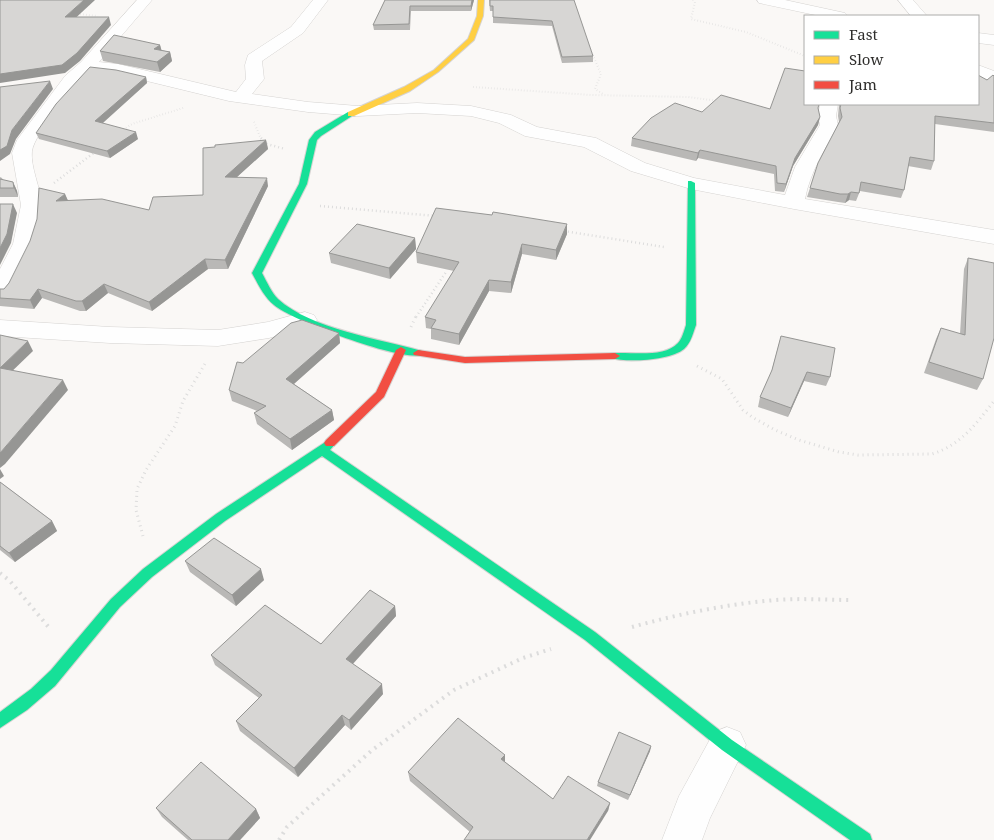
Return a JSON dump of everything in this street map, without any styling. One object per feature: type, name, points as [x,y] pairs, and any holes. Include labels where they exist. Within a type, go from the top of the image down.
[{"type":"street","points":[[0,291],[24,244],[31,201],[22,153],[26,140],[70,80],[87,66],[145,0]]},
{"type":"street","points":[[234,97],[255,79],[254,59],[297,30],[321,0]]},
{"type":"street","points":[[481,0],[480,16],[471,40],[460,52],[422,81],[386,100],[342,118],[312,140],[303,184],[258,273],[268,293],[277,303],[305,320],[401,350],[465,360],[667,354],[678,350],[686,340],[691,325],[691,183]]},
{"type":"street","points":[[764,0],[831,15]]},
{"type":"street","points":[[905,0],[918,15]]},
{"type":"street","points":[[979,38],[994,40]]},
{"type":"street","points":[[87,66],[118,69],[234,97],[358,112],[417,108],[471,111],[506,119],[532,132],[589,142],[638,166],[691,183],[794,203],[994,237]]},
{"type":"street","points":[[979,70],[994,77]]},
{"type":"street","points":[[44,84],[70,80]]},
{"type":"street","points":[[794,203],[797,186],[805,167],[829,125],[827,116],[829,105]]},
{"type":"street","points":[[8,205],[31,201]]},
{"type":"street","points":[[0,328],[110,335],[218,338],[268,330],[305,320]]},
{"type":"street","points":[[0,721],[36,694],[72,656],[123,595],[160,563],[190,539],[322,450],[380,394],[401,350]]},
{"type":"street","points":[[322,450],[590,636],[727,745],[864,840]]},
{"type":"street","points":[[682,840],[693,810],[727,745]]},
{"type":"path","points":[[693,0],[696,2],[691,19],[746,32],[804,56]]},
{"type":"path","points":[[70,13],[128,18]]},
{"type":"path","points":[[584,38],[594,53],[601,74],[595,89],[606,95]]},
{"type":"path","points":[[472,87],[606,95],[688,97],[727,102]]},
{"type":"path","points":[[121,132],[132,124],[150,117],[234,97],[252,118],[260,140],[264,143],[310,154]]},
{"type":"path","points":[[31,201],[98,150]]},
{"type":"path","points":[[292,204],[437,216]]},
{"type":"path","points":[[555,230],[691,252]]},
{"type":"path","points":[[401,350],[418,312],[446,272]]},
{"type":"path","points":[[144,543],[136,510],[137,489],[146,470],[175,426],[183,401],[218,338]]},
{"type":"path","points":[[678,350],[689,362],[722,380],[743,410],[760,422],[817,446],[858,455],[932,454],[941,452],[964,438],[994,401]]},
{"type":"path","points":[[0,573],[10,581],[72,656]]},
{"type":"path","points":[[279,840],[286,827],[371,751],[454,690],[523,658],[590,636],[676,614],[737,604],[778,600],[853,600]]},
{"type":"building","points":[[0,0],[84,0],[65,17],[109,17],[77,53],[62,65],[0,74]]},
{"type":"building","points":[[385,0],[472,0],[471,6],[410,6],[409,24],[373,25]]},
{"type":"building","points":[[490,0],[574,0],[593,56],[562,57],[552,21],[493,17],[493,6],[490,6]]},
{"type":"building","points":[[114,35],[160,45],[154,49],[170,52],[157,62],[100,51]]},
{"type":"building","points":[[90,67],[116,70],[146,77],[95,121],[136,132],[107,151],[36,133],[56,104]]},
{"type":"building","points":[[785,68],[804,71],[804,105],[819,105],[820,117],[795,158],[786,184],[777,183],[776,166],[700,150],[698,153],[632,138],[651,118],[675,103],[702,112],[721,95],[770,109]]},
{"type":"building","points":[[979,76],[987,80],[994,76],[994,123],[935,116],[934,161],[910,157],[904,190],[861,182],[859,193],[840,194],[810,188],[818,163],[842,117],[841,105],[979,105]]},
{"type":"building","points":[[50,81],[12,130],[7,146],[0,150],[0,87]]},
{"type":"building","points":[[266,140],[225,177],[267,178],[225,260],[205,259],[149,302],[104,284],[82,301],[76,301],[38,289],[30,300],[0,298],[0,289],[4,289],[9,283],[30,241],[37,219],[39,188],[65,194],[56,201],[102,199],[149,210],[153,197],[203,195],[203,148]]},
{"type":"building","points":[[0,179],[13,182],[14,188],[0,188]]},
{"type":"building","points":[[0,204],[13,204],[7,234],[0,248]]},
{"type":"building","points":[[436,208],[492,215],[493,212],[567,224],[556,250],[522,244],[511,282],[489,280],[459,334],[431,328],[436,320],[425,317],[459,262],[416,252]]},
{"type":"building","points":[[357,224],[415,238],[389,268],[329,253]]},
{"type":"building","points":[[968,258],[994,263],[994,338],[983,379],[929,362],[941,328],[965,335]]},
{"type":"building","points":[[302,320],[339,333],[286,379],[332,410],[290,439],[254,413],[266,406],[229,390],[237,362],[243,363],[291,323]]},
{"type":"building","points":[[0,335],[28,341],[0,368]]},
{"type":"building","points":[[781,336],[835,348],[830,377],[807,372],[791,408],[760,397],[772,370]]},
{"type":"building","points":[[0,368],[63,380],[0,453]]},
{"type":"building","points":[[0,482],[52,521],[9,553],[0,546]]},
{"type":"building","points":[[214,538],[261,569],[232,595],[185,561]]},
{"type":"building","points":[[370,590],[395,606],[346,659],[382,684],[349,720],[342,715],[294,768],[236,721],[262,695],[211,655],[265,605],[321,644]]},
{"type":"building","points":[[458,718],[505,755],[501,759],[553,799],[568,776],[610,803],[587,840],[464,840],[473,827],[408,772]]},
{"type":"building","points":[[619,732],[651,746],[630,795],[598,782]]},
{"type":"building","points":[[201,762],[256,809],[228,840],[192,840],[156,808]]},
{"type":"traffic: fast","points":[[351,114],[318,134],[313,140],[303,184],[257,273],[276,302],[304,319],[344,334],[418,353]]},
{"type":"traffic: fast","points":[[615,356],[650,356],[668,353],[681,346],[686,339],[691,325],[691,183]]},
{"type":"traffic: fast","points":[[0,721],[29,700],[49,682],[125,593],[148,573],[196,535],[330,443]]},
{"type":"traffic: fast","points":[[322,450],[590,636],[727,745],[864,840]]},
{"type":"traffic: slow","points":[[351,114],[407,89],[436,71],[471,40],[480,16],[481,0]]},
{"type":"traffic: jam","points":[[330,443],[380,394],[401,350]]},
{"type":"traffic: jam","points":[[418,353],[465,360],[615,356]]}]
